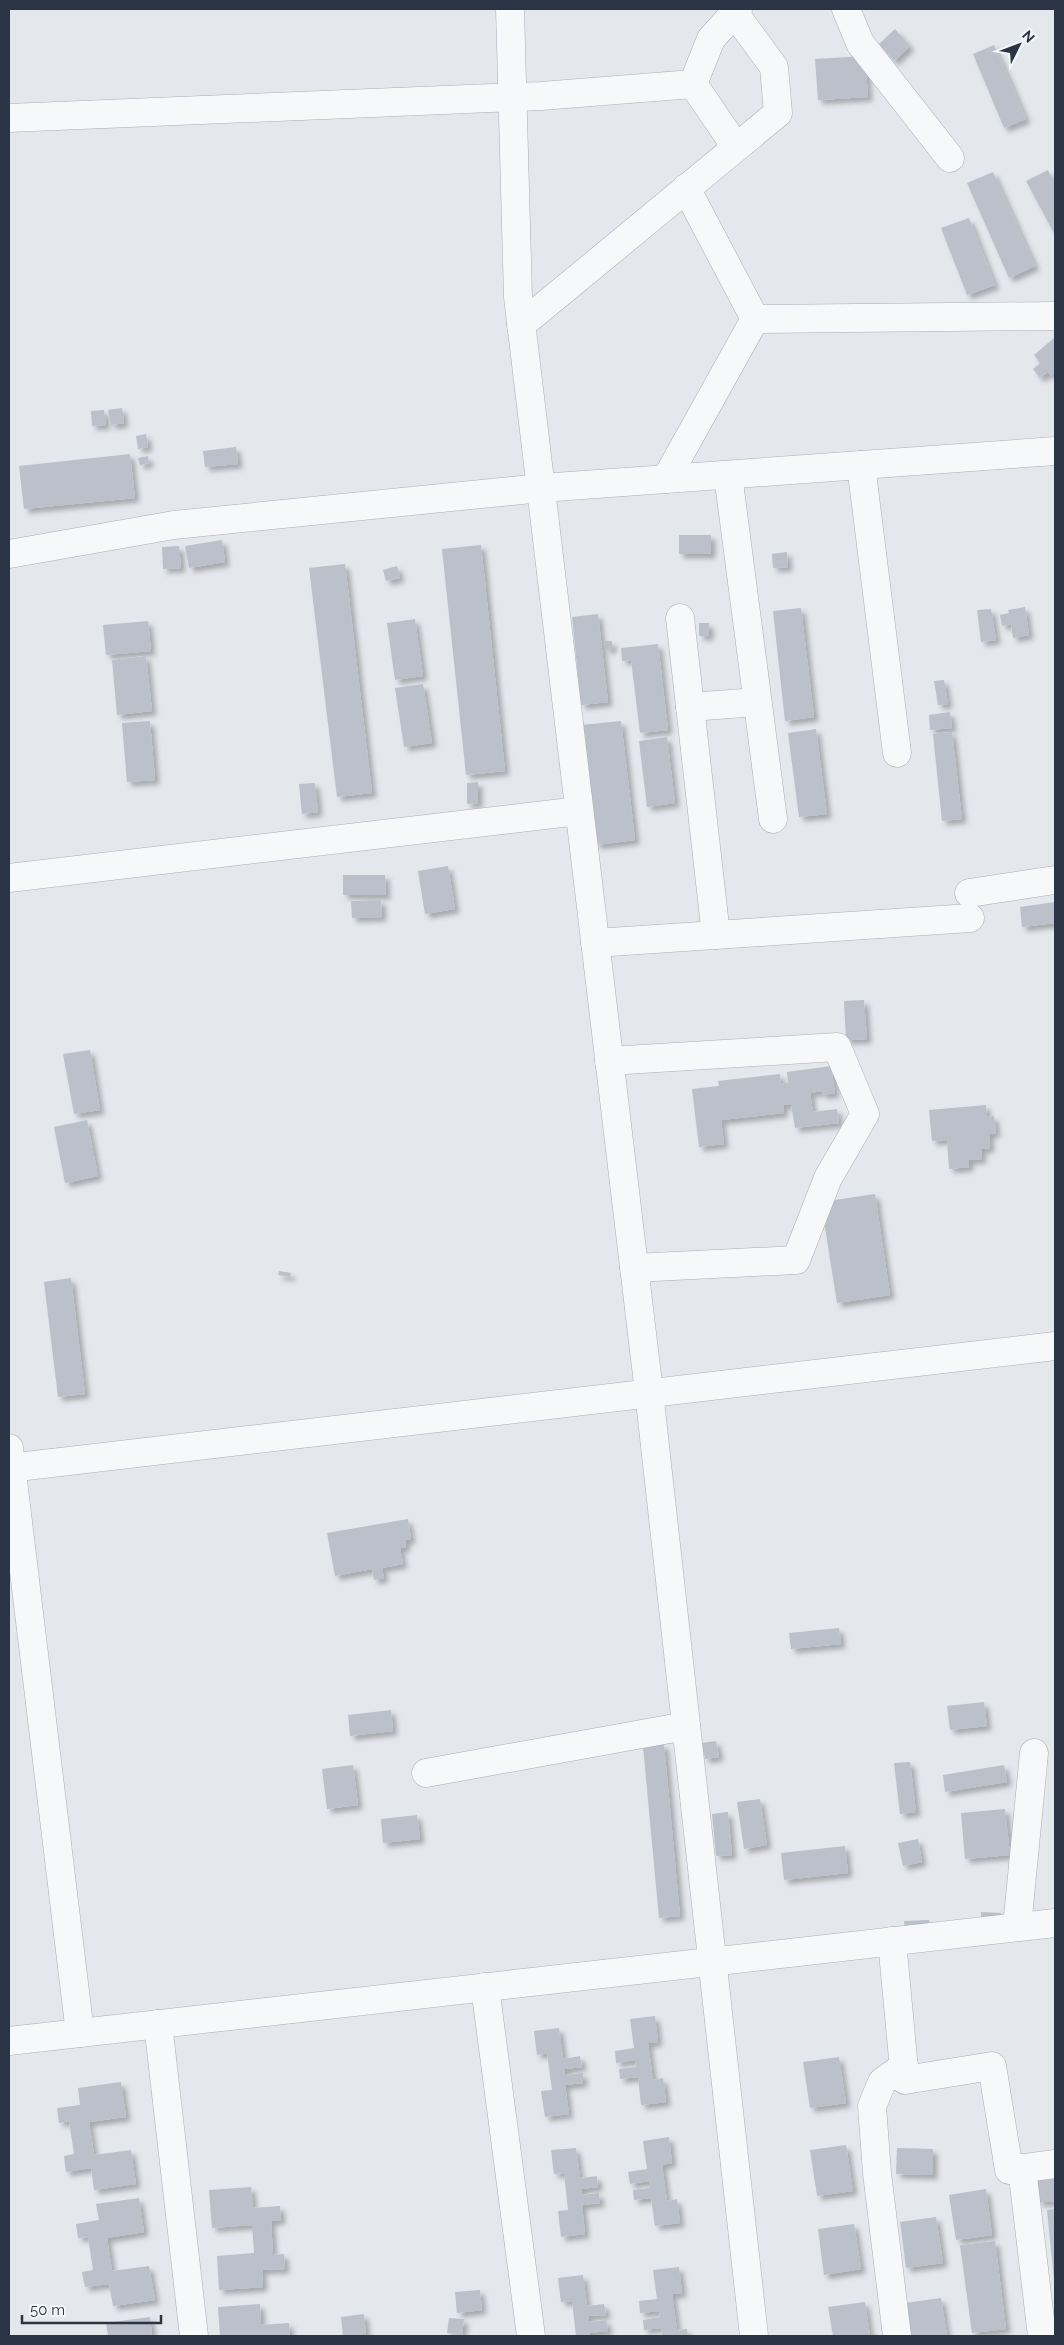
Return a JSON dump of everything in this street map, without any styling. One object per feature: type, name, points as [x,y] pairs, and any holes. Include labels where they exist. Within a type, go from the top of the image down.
[{"type":"street","points":[[510,9],[518,297],[649,1392],[754,2336]]},
{"type":"street","points":[[846,9],[860,43],[950,158]]},
{"type":"street","points":[[521,325],[778,113],[774,67],[736,11],[711,39],[693,84]]},
{"type":"street","points":[[9,118],[512,96],[693,84]]},
{"type":"street","points":[[693,84],[736,147]]},
{"type":"street","points":[[686,188],[755,319]]},
{"type":"street","points":[[755,319],[1055,316]]},
{"type":"street","points":[[666,479],[755,319]]},
{"type":"street","points":[[9,554],[174,525],[541,488],[1055,451]]},
{"type":"street","points":[[861,465],[897,753]]},
{"type":"street","points":[[728,475],[773,818]]},
{"type":"street","points":[[680,618],[716,935]]},
{"type":"street","points":[[690,707],[758,702]]},
{"type":"street","points":[[9,878],[579,811]]},
{"type":"street","points":[[595,943],[716,935],[969,906],[1055,880]]},
{"type":"street","points":[[609,1061],[837,1047],[865,1114],[828,1178],[796,1260],[634,1268]]},
{"type":"street","points":[[80,2033],[10,1461],[1055,1346]]},
{"type":"street","points":[[426,1772],[686,1726]]},
{"type":"street","points":[[1016,1927],[1034,1753]]},
{"type":"street","points":[[9,2041],[712,1960],[1055,1923]]},
{"type":"street","points":[[892,1941],[905,2080],[992,2066],[1009,2170],[1055,2164]]},
{"type":"street","points":[[485,1987],[531,2336]]},
{"type":"street","points":[[158,2024],[194,2336]]},
{"type":"street","points":[[897,2336],[877,2173],[872,2106],[882,2082],[904,2066]]},
{"type":"street","points":[[1022,2168],[1042,2336]]},
{"type":"building","points":[[895,29],[910,46],[894,61],[879,44]]},
{"type":"building","points":[[994,45],[1026,119],[1004,128],[973,54]]},
{"type":"building","points":[[865,56],[868,97],[818,100],[815,59]]},
{"type":"building","points":[[1048,170],[1055,184],[1055,235],[1026,181]]},
{"type":"building","points":[[993,172],[1035,266],[1009,278],[967,183]]},
{"type":"building","points":[[969,218],[995,285],[967,295],[941,228]]},
{"type":"building","points":[[1055,337],[1055,372],[1051,376],[1048,372],[1040,378],[1033,369],[1040,363],[1034,355]]},
{"type":"building","points":[[122,408],[124,423],[111,425],[108,410]]},
{"type":"building","points":[[104,410],[106,425],[92,426],[91,411]]},
{"type":"building","points":[[146,434],[148,447],[138,449],[136,436]]},
{"type":"building","points":[[236,447],[238,464],[205,467],[203,451]]},
{"type":"building","points":[[130,454],[135,498],[24,509],[19,466]]},
{"type":"building","points":[[148,456],[149,463],[140,465],[138,458]]},
{"type":"building","points":[[679,535],[711,535],[711,554],[679,554]]},
{"type":"building","points":[[222,540],[225,562],[189,568],[185,546]]},
{"type":"building","points":[[481,545],[505,771],[466,775],[442,549]]},
{"type":"building","points":[[179,546],[181,568],[163,569],[162,547]]},
{"type":"building","points":[[787,552],[788,567],[773,568],[772,554]]},
{"type":"building","points":[[345,564],[372,793],[337,797],[309,568]]},
{"type":"building","points":[[397,566],[400,578],[386,581],[383,570]]},
{"type":"building","points":[[1025,607],[1029,635],[1013,638],[1011,624],[1002,626],[1000,615],[1009,613],[1008,610]]},
{"type":"building","points":[[801,608],[814,717],[785,721],[773,611]]},
{"type":"building","points":[[991,609],[996,640],[981,642],[977,610]]},
{"type":"building","points":[[598,614],[608,702],[581,705],[572,617]]},
{"type":"building","points":[[415,619],[423,676],[395,680],[387,623]]},
{"type":"building","points":[[148,621],[151,651],[106,655],[103,625]]},
{"type":"building","points":[[699,623],[709,623],[709,636],[699,636]]},
{"type":"building","points":[[605,641],[612,641],[612,649],[605,649]]},
{"type":"building","points":[[658,644],[668,730],[640,733],[631,660],[622,661],[621,648]]},
{"type":"building","points":[[146,656],[152,711],[117,715],[112,660]]},
{"type":"building","points":[[944,680],[948,704],[938,705],[934,681]]},
{"type":"building","points":[[423,684],[432,743],[404,747],[395,688]]},
{"type":"building","points":[[950,712],[952,728],[930,730],[929,715]]},
{"type":"building","points":[[150,721],[155,780],[127,782],[122,723]]},
{"type":"building","points":[[621,721],[635,840],[596,845],[581,725]]},
{"type":"building","points":[[816,729],[827,814],[799,817],[788,733]]},
{"type":"building","points":[[952,732],[962,819],[942,821],[933,734]]},
{"type":"building","points":[[667,737],[675,803],[647,807],[639,741]]},
{"type":"building","points":[[478,782],[478,803],[467,804],[467,783]]},
{"type":"building","points":[[315,783],[318,812],[302,814],[299,784]]},
{"type":"building","points":[[448,866],[455,909],[425,914],[418,871]]},
{"type":"building","points":[[343,875],[385,875],[386,895],[343,895]]},
{"type":"building","points":[[381,900],[382,917],[352,918],[351,901]]},
{"type":"building","points":[[1055,902],[1055,923],[1022,927],[1020,907]]},
{"type":"building","points":[[864,1000],[867,1039],[846,1040],[844,1001]]},
{"type":"building","points":[[90,1050],[100,1110],[74,1114],[63,1054]]},
{"type":"building","points":[[831,1066],[835,1093],[822,1095],[822,1091],[810,1093],[813,1112],[837,1109],[839,1123],[795,1128],[791,1104],[783,1105],[784,1113],[721,1120],[724,1144],[699,1147],[692,1089],[719,1086],[718,1081],[780,1074],[781,1083],[788,1083],[787,1072]]},
{"type":"building","points":[[986,1105],[987,1117],[994,1116],[996,1133],[989,1134],[990,1148],[981,1149],[982,1159],[969,1160],[969,1167],[949,1169],[947,1140],[932,1141],[929,1110]]},
{"type":"building","points":[[87,1120],[98,1176],[65,1183],[54,1127]]},
{"type":"building","points":[[875,1194],[890,1295],[837,1303],[821,1202]]},
{"type":"building","points":[[279,1271],[291,1273],[290,1277],[278,1275]]},
{"type":"building","points":[[71,1278],[85,1394],[58,1397],[44,1282]]},
{"type":"building","points":[[408,1519],[411,1539],[405,1540],[406,1547],[400,1548],[403,1564],[382,1568],[384,1578],[374,1580],[372,1569],[335,1576],[327,1533]]},
{"type":"building","points":[[839,1628],[841,1644],[791,1649],[789,1633]]},
{"type":"building","points":[[984,1702],[987,1726],[950,1730],[947,1706]]},
{"type":"building","points":[[391,1710],[393,1731],[350,1736],[348,1715]]},
{"type":"building","points":[[716,1741],[719,1757],[705,1759],[702,1743]]},
{"type":"building","points":[[664,1744],[680,1916],[659,1918],[643,1746]]},
{"type":"building","points":[[910,1762],[916,1812],[900,1814],[894,1763]]},
{"type":"building","points":[[353,1765],[358,1805],[327,1809],[322,1769]]},
{"type":"building","points":[[1004,1765],[1007,1782],[945,1792],[943,1775]]},
{"type":"building","points":[[760,1799],[767,1845],[744,1849],[737,1802]]},
{"type":"building","points":[[1005,1809],[1010,1855],[965,1859],[961,1813]]},
{"type":"building","points":[[728,1812],[732,1855],[716,1856],[712,1814]]},
{"type":"building","points":[[417,1815],[420,1839],[383,1843],[381,1819]]},
{"type":"building","points":[[918,1839],[922,1862],[903,1866],[898,1843]]},
{"type":"building","points":[[845,1846],[848,1873],[784,1880],[781,1853]]},
{"type":"building","points":[[981,1912],[1001,1913],[1000,1922],[981,1921]]},
{"type":"building","points":[[929,1920],[929,1930],[905,1931],[904,1921]]},
{"type":"building","points":[[655,2016],[658,2042],[648,2043],[653,2080],[663,2078],[666,2102],[641,2105],[638,2077],[620,2079],[619,2069],[636,2067],[635,2060],[616,2063],[615,2051],[634,2048],[630,2019]]},
{"type":"building","points":[[559,2028],[563,2059],[580,2056],[582,2067],[565,2069],[565,2075],[583,2073],[583,2083],[565,2085],[569,2114],[545,2117],[541,2091],[552,2090],[547,2053],[537,2055],[534,2031]]},
{"type":"building","points":[[839,2057],[846,2103],[810,2108],[803,2062]]},
{"type":"building","points":[[121,2082],[126,2117],[89,2122],[94,2155],[131,2150],[136,2184],[94,2190],[91,2168],[66,2172],[64,2156],[74,2154],[69,2121],[59,2123],[57,2108],[80,2105],[78,2088]]},
{"type":"building","points":[[669,2137],[672,2163],[662,2165],[667,2201],[677,2199],[680,2223],[655,2226],[651,2198],[634,2200],[633,2190],[649,2188],[649,2181],[630,2184],[628,2172],[647,2169],[643,2141]]},
{"type":"building","points":[[846,2145],[853,2191],[817,2196],[810,2150]]},
{"type":"building","points":[[576,2148],[580,2178],[597,2176],[598,2187],[581,2189],[582,2195],[599,2193],[600,2203],[582,2205],[585,2234],[561,2237],[558,2211],[568,2210],[564,2173],[554,2174],[551,2150]]},
{"type":"building","points":[[897,2148],[933,2149],[933,2175],[896,2174]]},
{"type":"building","points":[[1037,2178],[1055,2178],[1055,2202],[1038,2202]]},
{"type":"building","points":[[251,2187],[253,2208],[280,2206],[281,2220],[271,2221],[273,2255],[284,2254],[285,2269],[262,2270],[263,2287],[219,2290],[217,2256],[254,2253],[252,2225],[212,2228],[209,2190]]},
{"type":"building","points":[[986,2189],[992,2235],[956,2240],[949,2195]]},
{"type":"building","points":[[139,2198],[144,2232],[107,2238],[112,2271],[149,2266],[155,2300],[113,2306],[109,2284],[85,2287],[82,2272],[93,2270],[88,2237],[78,2238],[76,2224],[99,2220],[96,2204]]},
{"type":"building","points":[[1055,2209],[1055,2280],[1054,2280],[1047,2210]]},
{"type":"building","points":[[936,2217],[943,2263],[906,2268],[900,2222]]},
{"type":"building","points":[[854,2224],[861,2269],[824,2275],[818,2229]]},
{"type":"building","points":[[995,2241],[1006,2329],[972,2333],[960,2245]]},
{"type":"building","points":[[679,2267],[682,2293],[672,2294],[677,2330],[687,2329],[688,2336],[662,2336],[661,2328],[644,2330],[643,2320],[660,2317],[659,2311],[640,2313],[639,2301],[657,2299],[653,2270]]},
{"type":"building","points":[[583,2275],[587,2306],[604,2304],[606,2315],[588,2316],[589,2322],[606,2320],[608,2331],[589,2333],[590,2336],[576,2336],[572,2301],[561,2302],[558,2278]]},
{"type":"building","points":[[480,2290],[482,2310],[457,2313],[455,2292]]},
{"type":"building","points":[[941,2298],[947,2336],[910,2336],[905,2303]]},
{"type":"building","points":[[865,2302],[870,2336],[833,2336],[828,2307]]},
{"type":"building","points":[[260,2304],[261,2325],[289,2323],[290,2336],[220,2336],[218,2307]]},
{"type":"building","points":[[364,2314],[366,2336],[343,2336],[341,2317]]},
{"type":"building","points":[[150,2317],[152,2336],[108,2336],[106,2323]]},
{"type":"building","points":[[449,2318],[464,2319],[462,2335],[447,2333]]}]
